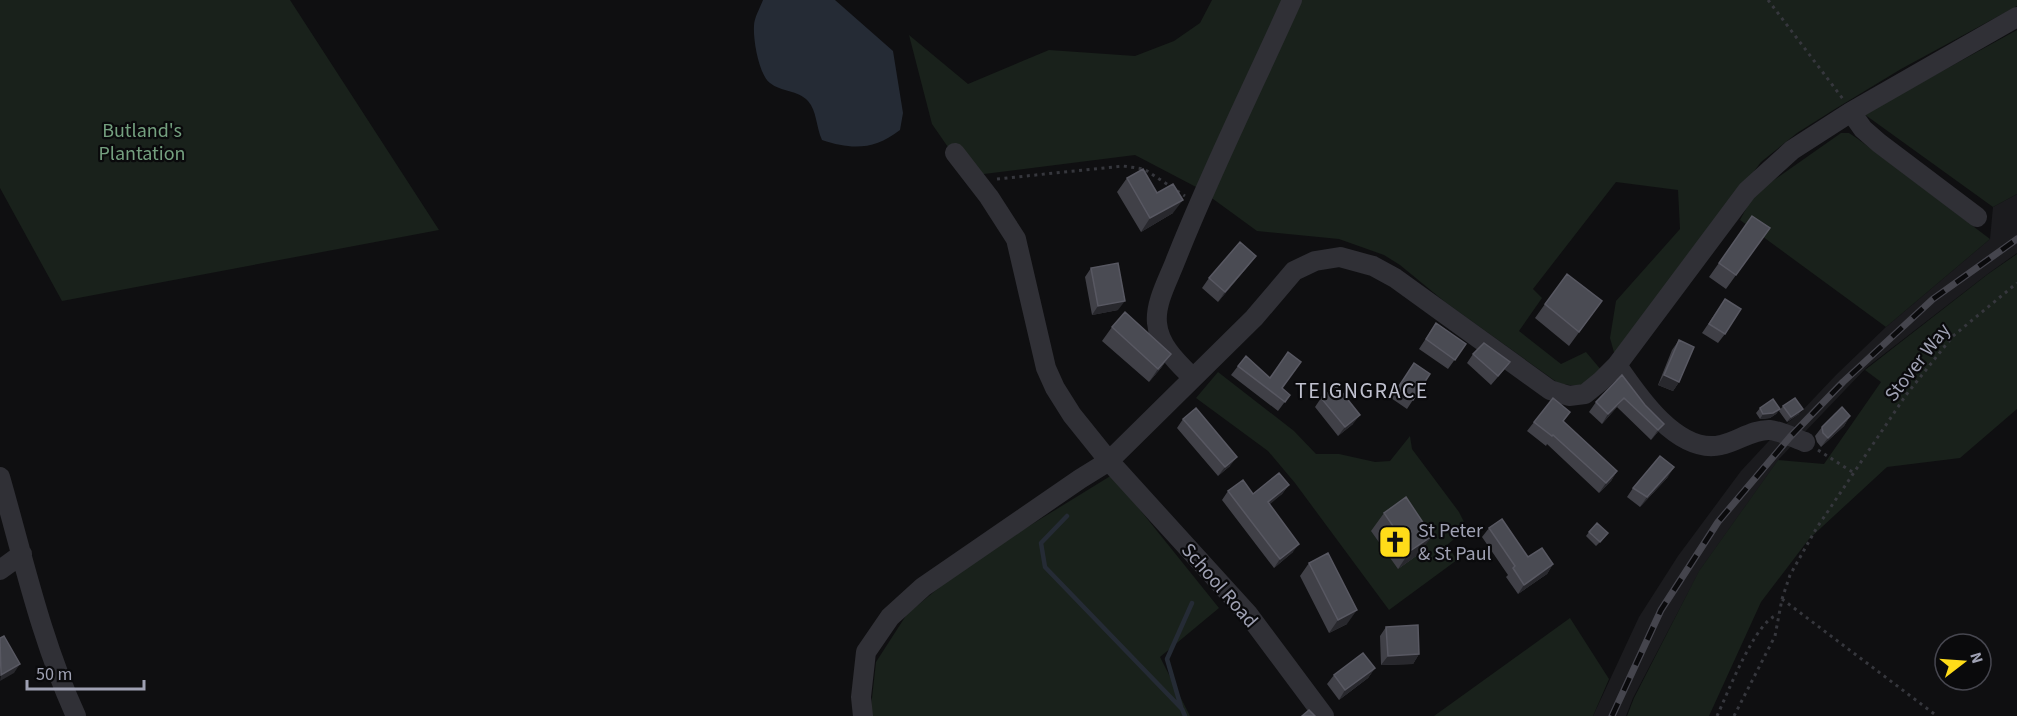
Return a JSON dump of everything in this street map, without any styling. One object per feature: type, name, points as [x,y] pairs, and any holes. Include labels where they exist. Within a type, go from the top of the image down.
[{"type":"street","points":[[1193,378],[1173,357],[1159,337],[1156,320],[1162,298],[1199,205],[1292,0]]},
{"type":"street","points":[[863,716],[861,697],[866,652],[890,617],[923,587],[1109,461],[1254,318],[1294,272],[1315,261],[1340,257],[1373,266],[1395,278],[1550,390],[1569,396],[1585,394],[1617,365],[1747,191],[1792,150],[1851,112],[2017,17]]},
{"type":"street","points":[[1851,112],[1871,136],[1977,217]]},
{"type":"street","name":"School Road","points":[[955,153],[1016,239],[1046,368],[1055,388],[1072,415],[1109,461],[1248,614],[1324,716]]},
{"type":"street","points":[[1617,365],[1648,406],[1682,439],[1701,446],[1720,446],[1769,430],[1805,442]]},
{"type":"street","points":[[0,477],[62,686],[76,715]]},
{"type":"street","points":[[0,570],[22,555]]},
{"type":"path","points":[[1768,0],[1851,112]]},
{"type":"path","points":[[977,181],[1123,166],[1144,169],[1199,205]]},
{"type":"path","name":"Stover Way","points":[[1782,599],[1790,575],[1816,529],[1906,395],[1953,336],[2017,283]]},
{"type":"path","points":[[1829,456],[1854,472]]},
{"type":"path","points":[[1734,716],[1775,636],[1782,599],[1937,716]]},
{"type":"path","points":[[1717,716],[1758,631],[1772,616],[1778,615]]},
{"type":"shaded area","points":[[763,0],[835,0],[893,51],[903,113],[900,130],[872,145],[853,147],[822,140],[813,109],[808,101],[804,97],[774,86],[763,73],[756,48],[754,26]]},
{"type":"shaded area","points":[[2017,194],[2017,253],[1866,368],[1779,459],[1700,570],[1633,698],[1626,716],[1593,716],[1639,617],[1678,556],[1741,471],[1781,428],[1800,413],[1886,327],[1990,239],[1993,207]]},
{"type":"green space","name":"Butland's Plantation","points":[[0,0],[290,0],[439,230],[62,301],[0,188]]},
{"type":"green space","points":[[1212,0],[2017,0],[2017,6],[1901,69],[1835,109],[1797,133],[1761,162],[1615,356],[1610,338],[1616,301],[1680,229],[1678,190],[1616,182],[1533,289],[1542,298],[1519,331],[1561,364],[1586,352],[1602,371],[1582,385],[1572,385],[1558,383],[1384,255],[1339,239],[1257,231],[1198,188],[1135,155],[968,176],[932,124],[909,35],[968,84],[1049,50],[1135,56],[1174,41],[1200,23]]},
{"type":"green space","points":[[2017,30],[2017,194],[1993,207],[1864,114]]},
{"type":"green space","points":[[1841,133],[1849,133],[1858,139],[1990,239],[1886,327],[1740,220],[1754,194]]},
{"type":"green space","points":[[2017,254],[2017,409],[1960,458],[1887,467],[1809,539],[1761,602],[1709,716],[1627,716],[1699,571],[1778,460],[1824,464],[1881,382],[1865,370]]},
{"type":"green space","points":[[1218,372],[1294,431],[1316,454],[1339,454],[1375,462],[1390,461],[1410,436],[1412,449],[1459,512],[1467,528],[1447,545],[1457,560],[1389,610],[1295,483],[1268,451],[1196,398]]},
{"type":"green space","points":[[1112,475],[1219,608],[1160,657],[1190,716],[870,716],[876,662],[907,614],[969,563]]},
{"type":"green space","points":[[1570,618],[1609,679],[1593,716],[1434,716]]},
{"type":"building","points":[[1143,169],[1157,193],[1173,184],[1183,200],[1150,218],[1127,178]]},
{"type":"building","points":[[1752,216],[1770,228],[1736,275],[1719,263]]},
{"type":"building","points":[[1240,242],[1256,256],[1225,292],[1209,278]]},
{"type":"building","points":[[1118,263],[1125,301],[1098,306],[1091,268]]},
{"type":"building","points":[[1567,274],[1602,301],[1579,332],[1545,304]]},
{"type":"building","points":[[1725,299],[1741,309],[1725,334],[1709,324]]},
{"type":"building","points":[[1125,312],[1171,354],[1158,369],[1112,327]]},
{"type":"building","points":[[1436,323],[1466,344],[1455,360],[1426,339]]},
{"type":"building","points":[[1679,340],[1694,347],[1679,382],[1664,375]]},
{"type":"building","points":[[1484,343],[1510,362],[1498,376],[1473,354]]},
{"type":"building","points":[[1288,352],[1301,362],[1282,388],[1290,395],[1285,402],[1238,366],[1246,356],[1270,378]]},
{"type":"building","points":[[1414,363],[1430,374],[1413,400],[1397,389]]},
{"type":"building","points":[[1622,375],[1645,405],[1664,424],[1658,430],[1624,398],[1608,414],[1596,402]]},
{"type":"building","points":[[1337,386],[1360,415],[1345,427],[1321,398]]},
{"type":"building","points":[[1553,398],[1570,412],[1563,421],[1617,471],[1606,483],[1553,435],[1534,422]]},
{"type":"building","points":[[1795,398],[1803,409],[1791,417],[1783,406]]},
{"type":"building","points":[[1773,399],[1780,409],[1773,413],[1763,414],[1760,408]]},
{"type":"building","points":[[1842,407],[1850,416],[1828,438],[1823,433],[1822,427]]},
{"type":"building","points":[[1196,408],[1237,457],[1225,467],[1183,419]]},
{"type":"building","points":[[1660,456],[1674,467],[1647,497],[1633,488]]},
{"type":"building","points":[[1279,473],[1289,485],[1268,502],[1299,544],[1280,559],[1228,491],[1243,480],[1253,494]]},
{"type":"building","points":[[1406,497],[1432,536],[1410,551],[1384,513]]},
{"type":"building","points":[[1502,519],[1528,557],[1542,548],[1553,564],[1524,585],[1513,568],[1515,566],[1489,528]]},
{"type":"building","points":[[1597,523],[1608,533],[1600,542],[1589,532]]},
{"type":"building","points":[[1328,553],[1357,610],[1338,620],[1309,563]]},
{"type":"building","points":[[1418,625],[1419,654],[1388,656],[1386,627]]},
{"type":"building","points":[[4,636],[20,664],[1,675],[0,638]]},
{"type":"building","points":[[1363,653],[1375,668],[1345,690],[1334,675]]},
{"type":"building","points":[[1309,710],[1315,716],[1302,716]]},
{"type":"waterway","points":[[1067,516],[1041,543],[1045,567],[1182,709],[1185,716]]},
{"type":"waterway","points":[[1181,707],[1167,659],[1192,603]]},
{"type":"railway","points":[[1612,716],[1661,610],[1718,522],[1790,437],[1843,382],[1933,299],[2017,239]]},
{"type":"place","name":"St Peter & St Paul","points":[[1395,542]]},
{"type":"district","name":"TEIGNGRACE","points":[[1362,390]]}]
